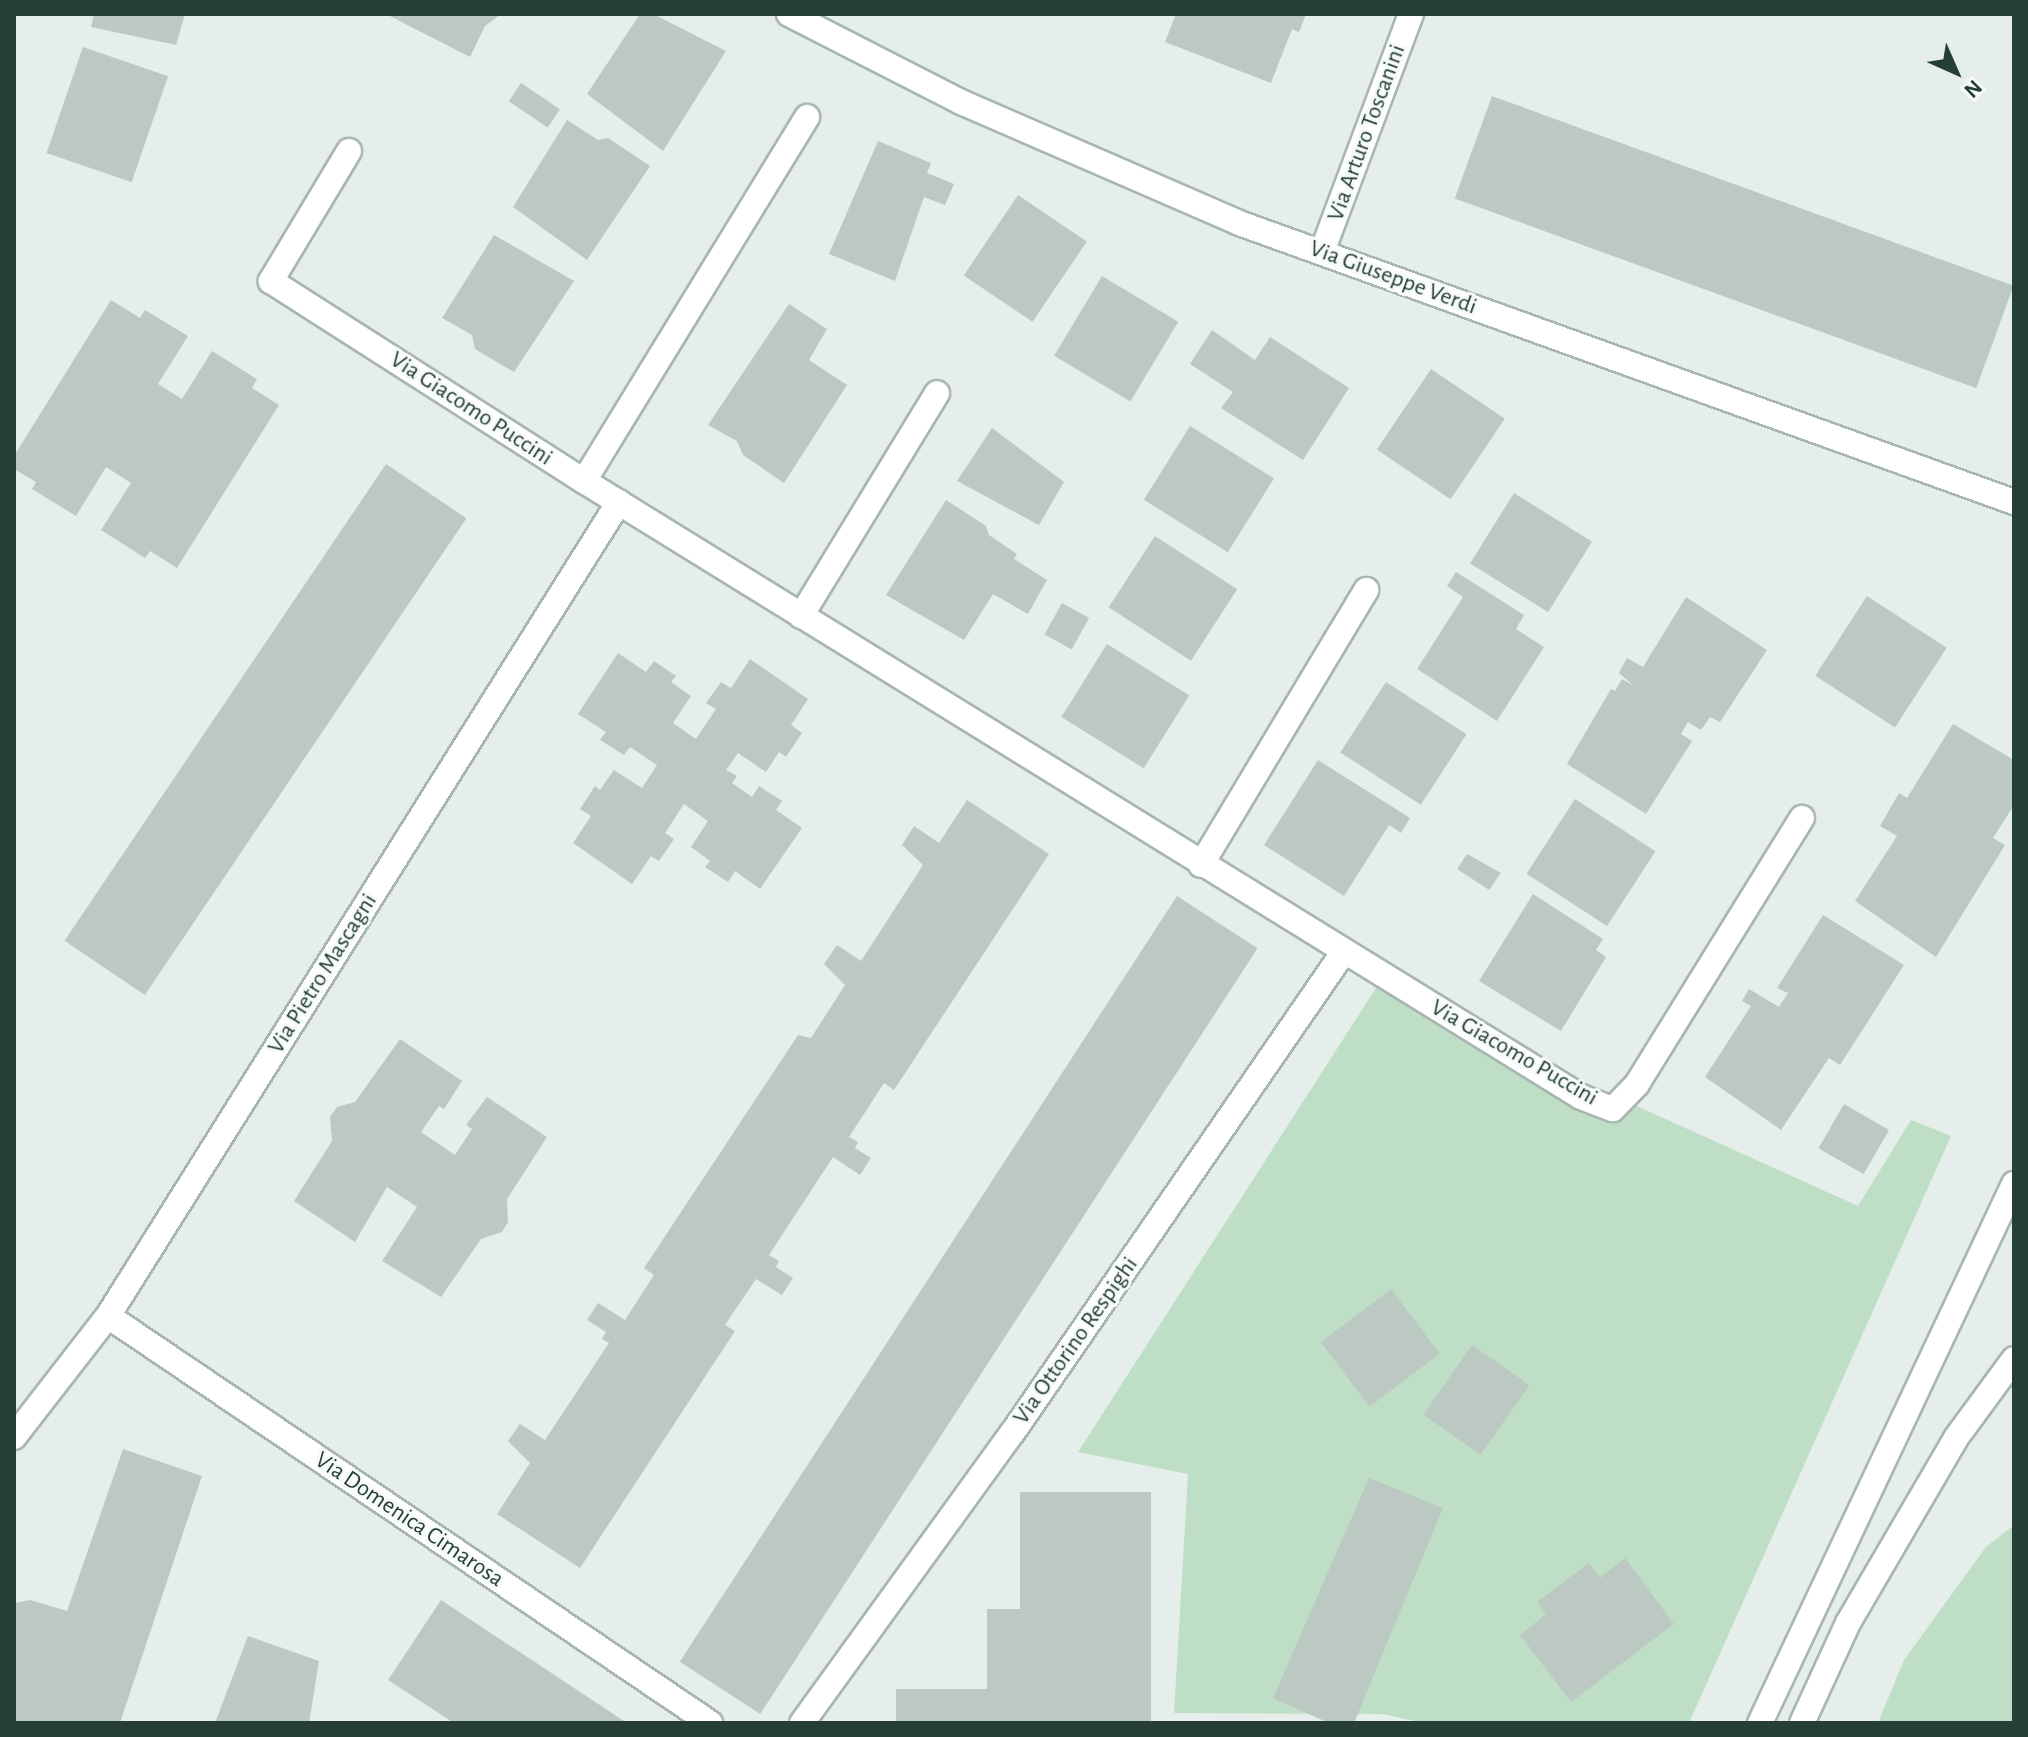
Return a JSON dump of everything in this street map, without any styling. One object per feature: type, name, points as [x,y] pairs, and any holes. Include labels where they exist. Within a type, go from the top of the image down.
[{"type":"street","name":"Via Giuseppe Verdi","points":[[789,14],[961,102],[1239,223],[2014,502]]},
{"type":"street","name":"Via Arturo Toscanini","points":[[1322,252],[1411,14]]},
{"type":"street","points":[[584,481],[807,117]]},
{"type":"street","name":"Via Giacomo Puccini","points":[[349,151],[271,281],[584,481],[1343,953],[1581,1097],[1613,1109],[1637,1084],[1802,818]]},
{"type":"street","points":[[801,616],[937,393]]},
{"type":"street","name":"Via Pietro Mascagni","points":[[14,1437],[108,1316],[619,502]]},
{"type":"street","points":[[1201,865],[1366,590]]},
{"type":"street","name":"Via Ottorino Respighi","points":[[802,1723],[1022,1419],[1343,953]]},
{"type":"street","points":[[1760,1723],[2014,1184]]},
{"type":"street","name":"Via Domenica Cimarosa","points":[[108,1316],[710,1723]]},
{"type":"street","points":[[1802,1723],[1848,1623],[1956,1438],[2014,1359]]},
{"type":"green space","points":[[1376,988],[1858,1206],[1911,1120],[1951,1136],[1689,1723],[1423,1723],[1383,1714],[1174,1713],[1188,1474],[1078,1452]]},
{"type":"green space","points":[[2014,1525],[2014,1723],[1878,1723],[1904,1660],[1986,1547]]},
{"type":"building","points":[[94,14],[185,14],[176,45],[91,27]]},
{"type":"building","points":[[386,14],[501,14],[485,26],[470,57]]},
{"type":"building","points":[[640,14],[653,14],[726,51],[663,151],[587,94]]},
{"type":"building","points":[[1176,14],[1306,14],[1299,32],[1292,29],[1271,83],[1165,42]]},
{"type":"building","points":[[83,47],[168,76],[132,182],[47,153]]},
{"type":"building","points":[[521,83],[560,109],[548,128],[509,101]]},
{"type":"building","points":[[1492,96],[2014,286],[1976,388],[1455,198]]},
{"type":"building","points":[[567,120],[598,140],[608,138],[650,166],[587,260],[513,207]]},
{"type":"building","points":[[878,141],[931,163],[927,173],[954,184],[945,205],[924,197],[895,281],[829,254]]},
{"type":"building","points":[[1018,195],[1087,241],[1033,322],[964,275]]},
{"type":"building","points":[[494,235],[574,281],[514,372],[475,349],[472,335],[442,318]]},
{"type":"building","points":[[1102,276],[1178,322],[1130,402],[1054,356]]},
{"type":"building","points":[[111,300],[140,318],[145,310],[188,336],[158,384],[182,399],[212,351],[257,379],[252,388],[279,405],[177,568],[150,551],[145,558],[101,530],[131,483],[106,467],[76,516],[32,489],[36,482],[14,469],[14,456]]},
{"type":"building","points":[[789,304],[827,329],[809,360],[847,385],[784,483],[743,455],[737,441],[708,425]]},
{"type":"building","points":[[1212,330],[1255,360],[1270,337],[1349,388],[1303,460],[1221,408],[1233,392],[1190,364]]},
{"type":"building","points":[[1431,369],[1505,419],[1451,499],[1377,449]]},
{"type":"building","points":[[1190,426],[1274,478],[1228,552],[1144,500]]},
{"type":"building","points":[[992,428],[1064,482],[1039,525],[957,481]]},
{"type":"building","points":[[386,464],[466,518],[145,995],[64,941]]},
{"type":"building","points":[[1514,493],[1592,542],[1548,612],[1470,563]]},
{"type":"building","points":[[946,500],[986,526],[989,535],[1017,554],[1014,559],[1047,580],[1028,614],[993,594],[964,640],[886,595]]},
{"type":"building","points":[[1155,536],[1237,589],[1191,661],[1109,607]]},
{"type":"building","points":[[1456,572],[1524,615],[1516,629],[1544,647],[1497,721],[1417,669],[1463,597],[1447,586]]},
{"type":"building","points":[[1867,596],[1947,648],[1895,727],[1815,676]]},
{"type":"building","points":[[1686,597],[1767,650],[1720,722],[1710,717],[1701,730],[1688,722],[1681,734],[1692,741],[1646,814],[1567,764],[1611,689],[1615,691],[1622,679],[1634,686],[1619,673],[1627,658],[1643,667]]},
{"type":"building","points":[[1062,603],[1089,618],[1072,650],[1045,634]]},
{"type":"building","points":[[1107,644],[1189,695],[1144,768],[1061,717]]},
{"type":"building","points":[[618,653],[646,672],[654,661],[676,676],[671,682],[691,696],[673,723],[696,739],[716,709],[706,703],[721,682],[731,688],[750,659],[808,699],[791,725],[802,733],[786,757],[779,752],[766,772],[738,753],[726,770],[737,776],[732,783],[752,797],[759,786],[782,801],[776,810],[802,828],[760,889],[735,871],[728,882],[705,867],[710,861],[691,847],[708,821],[684,804],[665,833],[674,839],[659,861],[651,856],[632,884],[573,843],[591,816],[580,809],[595,786],[600,790],[614,770],[642,788],[657,765],[630,747],[624,755],[600,740],[606,732],[578,714]]},
{"type":"building","points":[[1386,682],[1467,734],[1421,805],[1340,752]]},
{"type":"building","points":[[1953,724],[2014,760],[2014,805],[1993,838],[2005,845],[1936,957],[1855,901],[1897,836],[1880,826],[1899,793],[1907,798]]},
{"type":"building","points":[[1318,760],[1410,818],[1401,833],[1389,825],[1344,896],[1264,845]]},
{"type":"building","points":[[1575,799],[1656,851],[1607,926],[1527,874]]},
{"type":"building","points":[[967,800],[1049,854],[894,1090],[884,1083],[849,1137],[858,1142],[855,1148],[871,1158],[860,1175],[833,1157],[769,1255],[779,1261],[776,1267],[793,1278],[782,1295],[756,1279],[725,1325],[735,1331],[580,1568],[497,1514],[530,1463],[508,1441],[520,1424],[545,1440],[609,1343],[602,1339],[606,1332],[587,1320],[598,1303],[625,1320],[654,1275],[644,1268],[798,1035],[811,1038],[845,985],[824,964],[837,945],[861,961],[923,865],[902,845],[914,826],[939,843]]},
{"type":"building","points":[[1467,854],[1501,873],[1489,890],[1457,869]]},
{"type":"building","points":[[1533,894],[1603,939],[1596,950],[1606,957],[1561,1031],[1479,981]]},
{"type":"building","points":[[1177,896],[1258,948],[760,1714],[680,1662]]},
{"type":"building","points":[[1823,915],[1904,965],[1840,1065],[1829,1058],[1781,1130],[1705,1077],[1751,1006],[1742,1001],[1749,989],[1779,1007],[1788,993],[1777,988]]},
{"type":"building","points":[[400,1039],[462,1081],[444,1109],[439,1106],[421,1132],[455,1155],[472,1129],[466,1125],[487,1097],[547,1137],[507,1199],[508,1222],[502,1232],[481,1239],[441,1297],[382,1261],[417,1207],[387,1187],[355,1242],[294,1201],[332,1141],[330,1117],[337,1107],[355,1102]]},
{"type":"building","points":[[1844,1104],[1889,1130],[1864,1174],[1818,1148]]},
{"type":"building","points":[[1391,1289],[1440,1354],[1369,1407],[1321,1342]]},
{"type":"building","points":[[1472,1345],[1529,1385],[1481,1455],[1423,1415]]},
{"type":"building","points":[[123,1449],[202,1476],[120,1723],[14,1723],[14,1603],[30,1600],[67,1611]]},
{"type":"building","points":[[1369,1478],[1443,1508],[1354,1723],[1329,1723],[1273,1698]]},
{"type":"building","points":[[1020,1492],[1151,1492],[1151,1723],[896,1723],[896,1689],[987,1689],[987,1609],[1020,1609]]},
{"type":"building","points":[[1625,1558],[1674,1624],[1571,1702],[1520,1635],[1546,1614],[1537,1602],[1589,1563],[1600,1578]]},
{"type":"building","points":[[441,1600],[627,1723],[454,1723],[388,1680]]},
{"type":"building","points":[[248,1636],[319,1661],[309,1723],[215,1723]]}]
